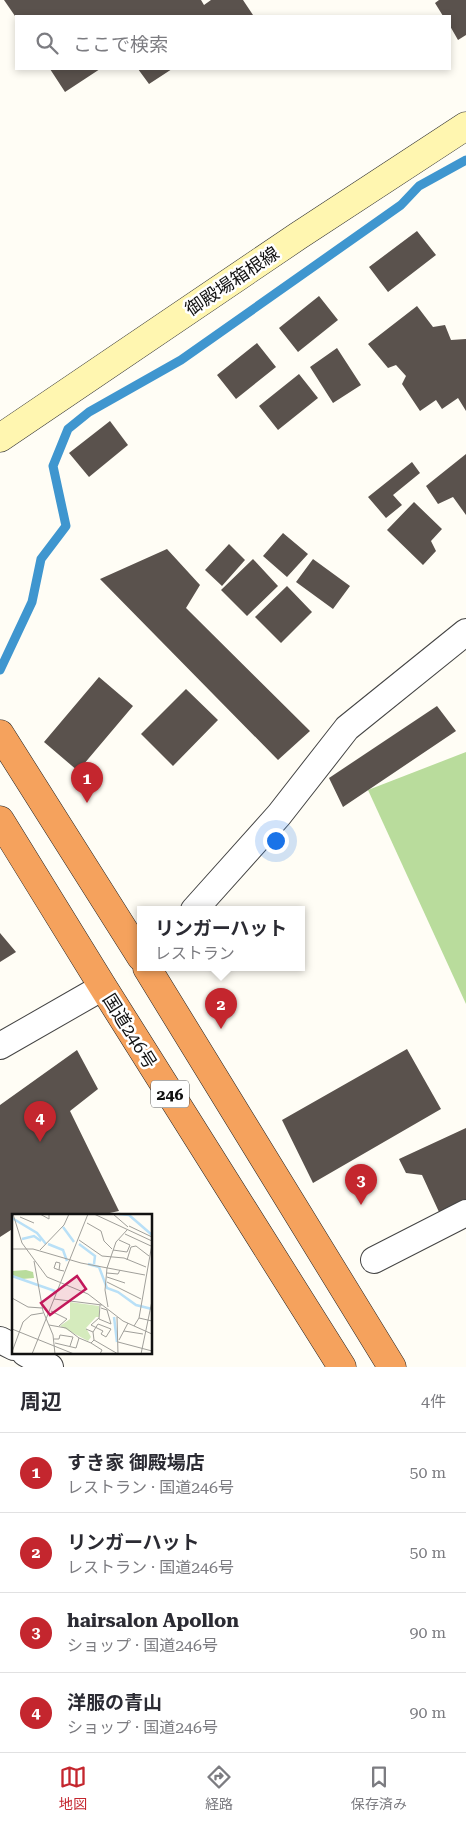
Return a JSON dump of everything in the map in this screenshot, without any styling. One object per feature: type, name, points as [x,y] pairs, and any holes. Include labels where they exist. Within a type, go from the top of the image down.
[{"type":"highway","points":[[0,734],[137,951]]},
{"type":"highway","name":"国道246号","points":[[0,820],[342,1367]]},
{"type":"highway","name":"246","points":[[150,971],[392,1367]]},
{"type":"main road","name":"御殿場箱根線","points":[[0,438],[298,236],[466,126]]},
{"type":"street","points":[[198,906],[279,815],[348,728],[466,632]]},
{"type":"street","points":[[0,1046],[103,987]]},
{"type":"street","points":[[374,1260],[466,1213]]},
{"type":"street","points":[[0,1340],[12,1346]]},
{"type":"street","points":[[27,1354],[50,1367]]},
{"type":"green space","points":[[466,752],[466,1004],[368,790]]},
{"type":"building","points":[[4,0],[201,0],[204,5],[211,0],[243,0],[253,15],[15,15]]},
{"type":"building","points":[[439,0],[466,0],[466,35],[458,40],[451,28],[451,15],[442,15],[435,3]]},
{"type":"building","points":[[51,70],[98,70],[65,92]]},
{"type":"building","points":[[139,70],[170,70],[149,84]]},
{"type":"building","points":[[417,231],[436,255],[388,292],[369,267]]},
{"type":"building","points":[[319,296],[338,320],[298,352],[279,328]]},
{"type":"building","points":[[417,306],[433,327],[445,325],[451,340],[466,339],[466,411],[458,398],[442,409],[436,400],[420,411],[402,384],[406,376],[396,365],[388,368],[368,344]]},
{"type":"building","points":[[257,343],[276,367],[236,399],[217,375]]},
{"type":"building","points":[[337,348],[361,385],[333,403],[310,367]]},
{"type":"building","points":[[299,374],[318,398],[278,430],[259,406]]},
{"type":"building","points":[[110,421],[128,445],[89,477],[69,453]]},
{"type":"building","points":[[466,454],[466,515],[453,497],[438,504],[426,486]]},
{"type":"building","points":[[412,462],[420,473],[393,495],[402,505],[386,518],[368,497]]},
{"type":"building","points":[[414,502],[442,529],[431,541],[436,551],[423,565],[387,530]]},
{"type":"building","points":[[283,533],[308,554],[287,577],[263,556]]},
{"type":"building","points":[[229,544],[245,560],[222,586],[205,570]]},
{"type":"building","points":[[167,549],[200,585],[186,608],[310,731],[278,760],[100,579]]},
{"type":"building","points":[[253,559],[278,586],[247,616],[221,590]]},
{"type":"building","points":[[313,559],[350,586],[333,609],[296,582]]},
{"type":"building","points":[[287,586],[312,612],[281,643],[255,617]]},
{"type":"building","points":[[99,677],[133,706],[78,771],[44,742]]},
{"type":"building","points":[[186,689],[218,720],[173,766],[141,734]]},
{"type":"building","points":[[437,706],[456,731],[343,807],[329,778]]},
{"type":"building","points":[[0,933],[16,952],[0,962]]},
{"type":"building","points":[[407,1049],[441,1109],[313,1183],[282,1120]]},
{"type":"building","points":[[77,1050],[98,1089],[70,1111],[119,1211],[105,1214],[12,1214],[12,1229],[0,1237],[0,1105]]},
{"type":"building","points":[[466,1128],[466,1200],[439,1212],[422,1175],[406,1173],[399,1159]]},
{"type":"waterway","points":[[0,670],[32,602],[41,559],[66,526],[53,466],[68,429],[89,412],[181,360],[401,205],[419,186],[466,160]]},
{"type":"place","name":"すき家 御殿場店","points":[[87,803]]},
{"type":"place","name":"リンガーハット","points":[[221,1029]]},
{"type":"place","name":"洋服の青山","points":[[40,1142]]},
{"type":"place","name":"hairsalon Apollon","points":[[361,1205]]}]
